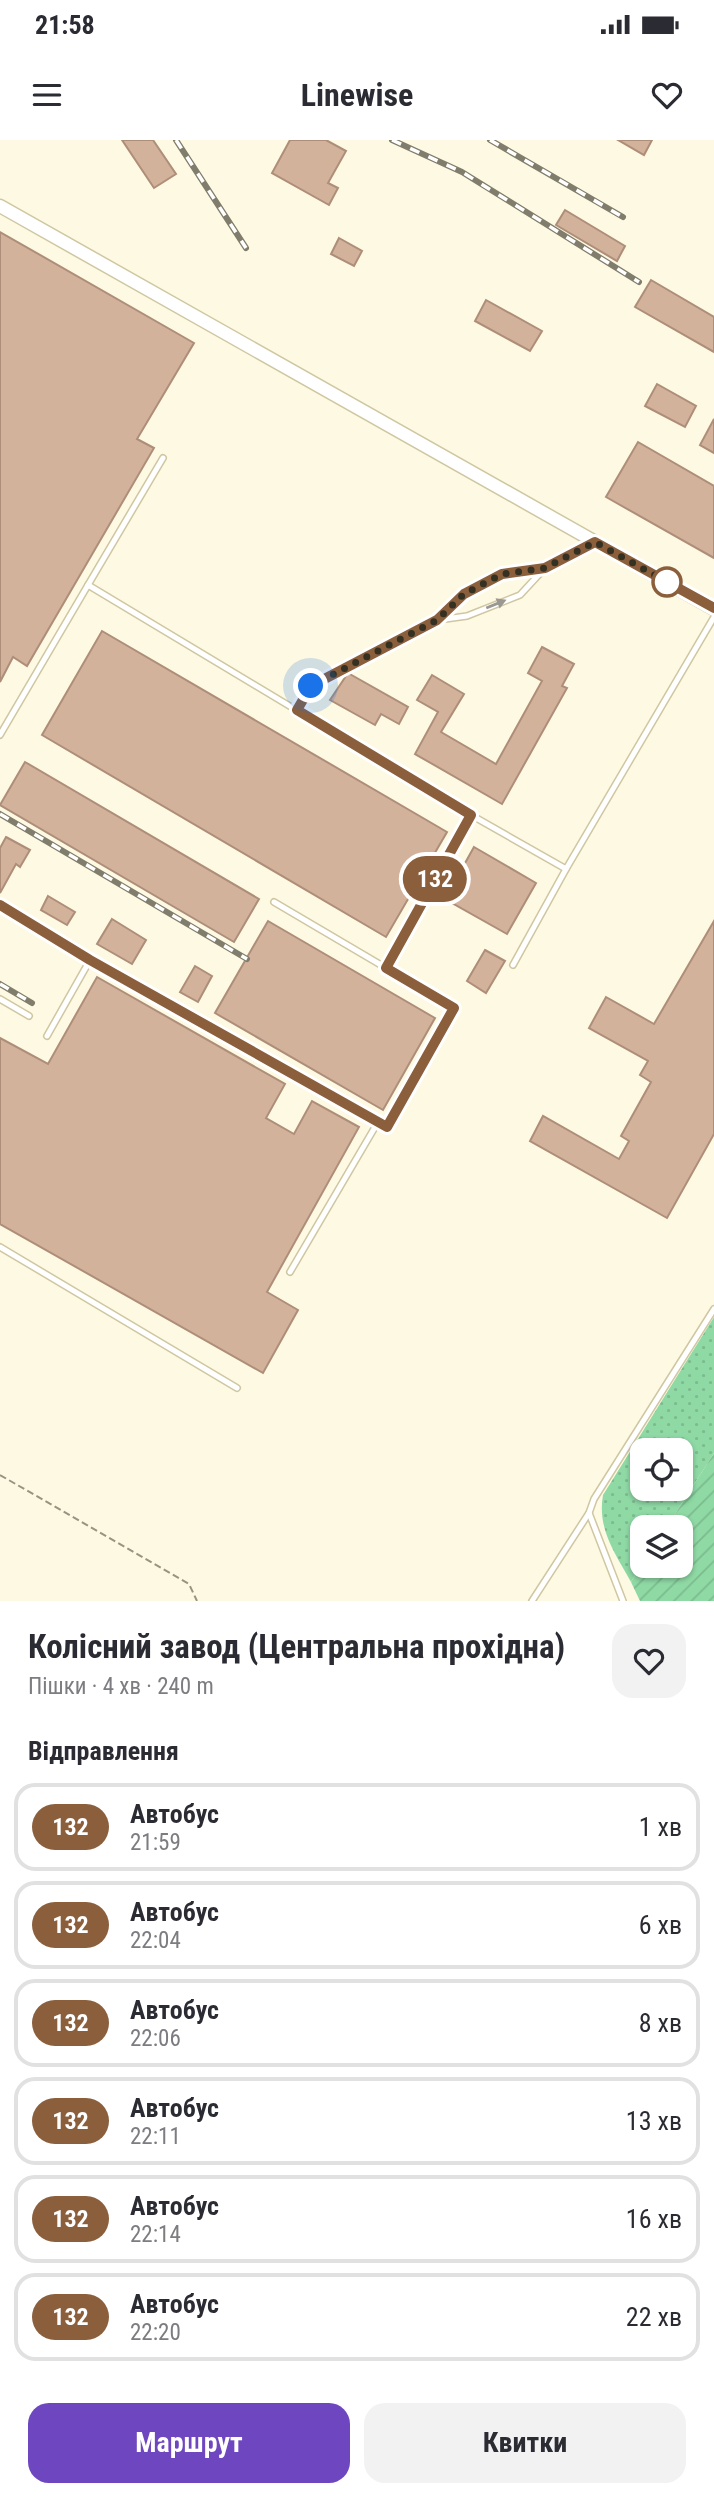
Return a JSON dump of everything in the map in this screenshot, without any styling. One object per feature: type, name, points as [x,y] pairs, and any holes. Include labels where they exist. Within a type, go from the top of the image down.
[{"type":"street","points":[[0,206],[714,608]]},
{"type":"lane","points":[[0,735],[163,458]]},
{"type":"lane","points":[[297,710],[311,686],[437,620],[464,594],[502,574],[545,568],[595,542]]},
{"type":"lane","points":[[437,620],[467,616],[520,595],[545,568]]},
{"type":"lane","points":[[88,585],[471,815],[566,869]]},
{"type":"lane","points":[[513,964],[714,617]]},
{"type":"lane","points":[[386,968],[471,815]]},
{"type":"lane","points":[[0,905],[90,960],[387,1127],[454,1008],[274,902]]},
{"type":"lane","points":[[47,1036],[90,960]]},
{"type":"lane","points":[[0,999],[29,1016]]},
{"type":"lane","points":[[290,1272],[378,1122]]},
{"type":"lane","points":[[0,1247],[237,1388]]},
{"type":"lane","points":[[532,1601],[714,1308]]},
{"type":"lane","points":[[589,1513],[623,1601]]},
{"type":"path","points":[[0,1475],[189,1584],[197,1601]]},
{"type":"green space","points":[[714,1317],[714,1453],[693,1486],[693,1438],[639,1438]]},
{"type":"green space","points":[[630,1452],[630,1501],[683,1501],[674,1515],[630,1515],[630,1578],[633,1578],[631,1582],[605,1530],[603,1495]]},
{"type":"green space","points":[[714,1453],[714,1601],[640,1601],[631,1582],[633,1578],[693,1578],[693,1515],[674,1515],[683,1501],[693,1501],[693,1486]]},
{"type":"building","points":[[122,140],[153,140],[176,174],[154,188]]},
{"type":"building","points":[[290,140],[326,140],[346,151],[328,183],[338,188],[329,205],[272,173]]},
{"type":"building","points":[[618,140],[652,140],[644,155]]},
{"type":"building","points":[[565,210],[625,246],[617,261],[556,225]]},
{"type":"building","points":[[0,232],[194,343],[137,439],[154,448],[27,666],[13,657],[0,682]]},
{"type":"building","points":[[339,238],[362,251],[354,266],[331,254]]},
{"type":"building","points":[[651,280],[714,317],[714,352],[635,307]]},
{"type":"building","points":[[486,300],[542,331],[530,351],[475,321]]},
{"type":"building","points":[[657,384],[696,406],[685,427],[645,406]]},
{"type":"building","points":[[714,419],[714,453],[700,445]]},
{"type":"building","points":[[638,442],[714,486],[714,558],[606,497]]},
{"type":"building","points":[[102,631],[447,832],[386,937],[42,735]]},
{"type":"building","points":[[542,647],[574,664],[562,686],[567,688],[502,804],[415,754],[438,712],[417,700],[432,675],[464,694],[441,732],[496,764],[542,681],[528,673]]},
{"type":"building","points":[[348,673],[408,707],[399,724],[381,714],[375,725],[330,700]]},
{"type":"building","points":[[25,762],[259,899],[234,942],[0,805]]},
{"type":"building","points":[[6,837],[30,850],[20,867],[16,864],[0,893],[0,848]]},
{"type":"building","points":[[474,847],[536,883],[507,934],[445,899]]},
{"type":"building","points":[[48,896],[75,912],[67,925],[41,910]]},
{"type":"building","points":[[112,919],[146,940],[132,964],[97,944]]},
{"type":"building","points":[[268,921],[435,1018],[383,1110],[215,1013]]},
{"type":"building","points":[[714,921],[714,1134],[667,1218],[530,1141],[543,1116],[619,1159],[629,1141],[621,1136],[651,1082],[640,1075],[648,1061],[589,1028],[606,997],[654,1024]]},
{"type":"building","points":[[485,950],[505,961],[486,993],[467,981]]},
{"type":"building","points":[[195,966],[212,976],[198,1002],[180,992]]},
{"type":"building","points":[[97,977],[285,1084],[266,1118],[294,1134],[312,1101],[359,1127],[267,1292],[298,1310],[263,1373],[0,1224],[0,1038],[48,1064]]},
{"type":"railway","points":[[176,140],[246,248]]},
{"type":"railway","points":[[392,140],[462,172],[639,282]]},
{"type":"railway","points":[[490,140],[623,217]]},
{"type":"railway","points":[[0,814],[247,959]]},
{"type":"railway","points":[[0,984],[32,1003]]},
{"type":"bus line","name":"132","points":[[0,905],[90,960],[387,1127],[454,1008],[386,968],[471,815],[297,710],[311,686],[437,620],[464,594],[502,574],[545,568],[595,542],[714,608]]},
{"type":"route","points":[[311,686],[437,620],[464,594],[502,574],[545,568],[595,542],[667,582]]}]
